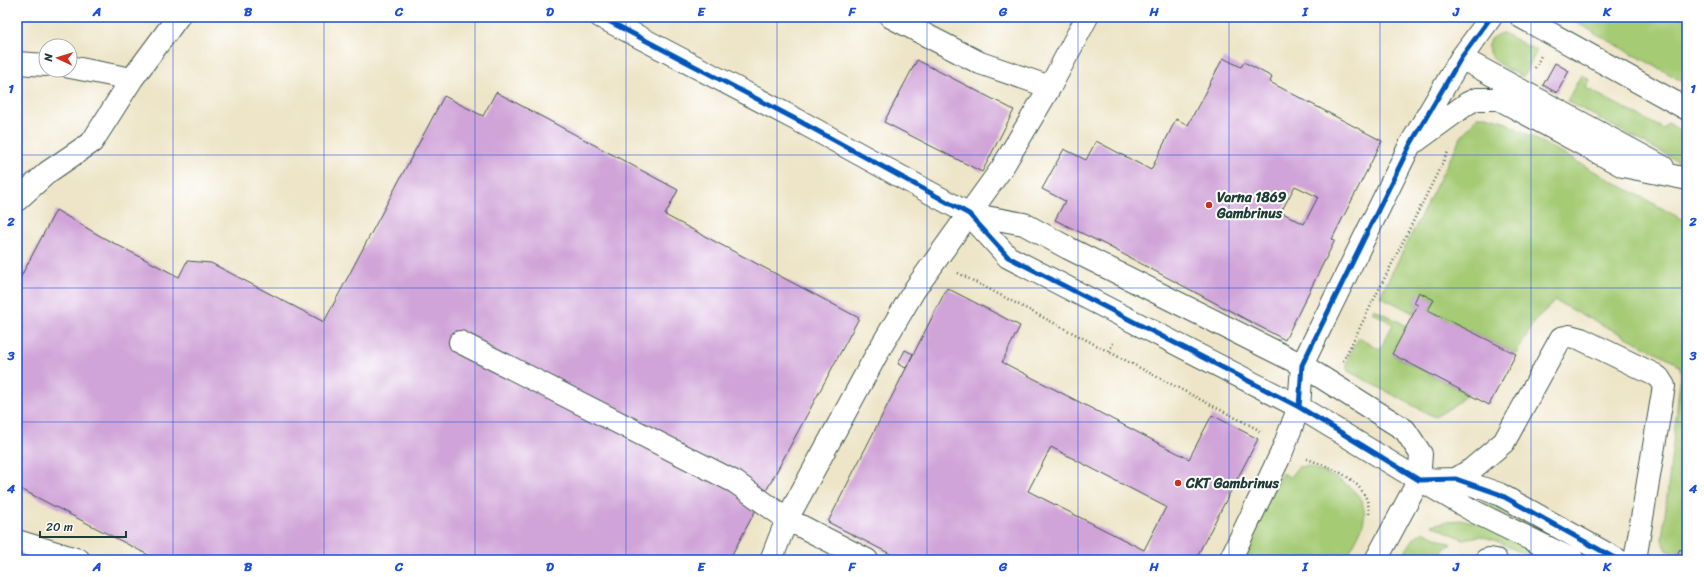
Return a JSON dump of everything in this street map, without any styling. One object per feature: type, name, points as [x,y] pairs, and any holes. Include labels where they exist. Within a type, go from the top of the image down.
[{"type":"street","points":[[17,200],[48,172],[92,142],[132,79],[178,17]]},
{"type":"street","points":[[601,17],[801,122],[969,214],[1024,224],[1068,248],[1302,364],[1405,430],[1421,454],[1418,480],[1376,560]]},
{"type":"street","points":[[891,17],[980,63],[1050,87]]},
{"type":"street","points":[[771,560],[787,519],[879,350],[915,289],[1002,168],[1050,87],[1087,17]]},
{"type":"street","points":[[1230,560],[1281,454],[1299,407],[1302,364],[1410,145],[1461,58],[1491,17]]},
{"type":"street","points":[[1521,17],[1687,109]]},
{"type":"street","points":[[1461,58],[1685,179]]},
{"type":"street","points":[[17,63],[38,64]]},
{"type":"street","points":[[78,69],[132,79]]},
{"type":"street","points":[[1410,145],[1477,99],[1499,99],[1623,166],[1685,179]]},
{"type":"street","points":[[969,214],[1008,257],[1299,407],[1418,480],[1490,520],[1567,557]]},
{"type":"street","points":[[1456,479],[1472,469],[1504,442],[1561,338],[1570,336],[1581,339],[1655,375],[1660,378],[1664,386],[1635,560]]},
{"type":"street","points":[[460,342],[735,482],[787,519],[867,560]]},
{"type":"street","points":[[1418,480],[1456,479],[1499,494],[1618,560]]},
{"type":"street","points":[[17,541],[79,560]]},
{"type":"street","points":[[1486,560],[1496,560]]},
{"type":"path","points":[[1523,91],[1552,35]]},
{"type":"path","points":[[1343,366],[1343,362],[1452,144]]},
{"type":"path","points":[[954,270],[1257,429],[1261,433],[1263,445],[1295,461],[1300,459],[1308,459],[1329,466],[1356,484],[1363,492],[1369,506],[1368,520]]},
{"type":"green space","points":[[1687,17],[1687,84],[1568,18]]},
{"type":"green space","points":[[1503,33],[1537,51],[1523,77],[1499,64],[1490,54],[1488,48],[1490,41]]},
{"type":"green space","points":[[1581,75],[1590,80],[1586,88],[1664,129],[1667,123],[1687,134],[1687,166],[1567,101]]},
{"type":"green space","points":[[1478,116],[1486,116],[1501,120],[1687,222],[1687,407],[1678,476],[1687,488],[1687,553],[1680,549],[1676,557],[1667,550],[1662,540],[1681,373],[1680,368],[1674,361],[1555,301],[1535,320],[1516,354],[1428,310],[1434,300],[1419,293],[1414,303],[1418,305],[1413,313],[1380,296],[1461,137]]},
{"type":"green space","points":[[1374,309],[1407,326],[1393,355],[1468,394],[1452,407],[1435,417],[1348,371],[1348,358],[1359,338],[1380,349],[1393,324],[1372,312]]},
{"type":"green space","points":[[1308,466],[1341,481],[1351,488],[1363,505],[1364,517],[1361,530],[1345,560],[1238,560],[1282,473],[1290,477],[1298,467]]},
{"type":"green space","points":[[1486,501],[1584,551],[1582,555],[1483,504],[1483,502]]},
{"type":"green space","points":[[1465,520],[1481,524],[1553,560],[1537,560],[1494,540],[1480,536],[1463,539],[1432,525],[1448,521]]},
{"type":"green space","points":[[1423,531],[1451,544],[1445,548],[1437,560],[1400,560],[1414,538]]},
{"type":"building","name":"Varna 1869 Gambrinus","points":[[1223,58],[1241,67],[1244,62],[1272,77],[1270,82],[1382,141],[1332,239],[1335,240],[1285,340],[1104,244],[1055,220],[1065,201],[1042,189],[1064,149],[1086,160],[1096,141],[1151,170],[1176,119],[1188,125]],"holes":[[[1295,186],[1318,197],[1304,224],[1281,212]]]},
{"type":"building","points":[[917,60],[1014,110],[982,172],[884,122]]},
{"type":"building","points":[[1555,63],[1569,71],[1557,93],[1543,85]]},
{"type":"building","points":[[496,92],[678,190],[665,215],[859,318],[729,560],[158,560],[17,487],[17,284],[56,210],[102,237],[179,277],[187,261],[211,263],[324,322],[444,96],[483,116]]},
{"type":"building","points":[[947,288],[1020,326],[1002,362],[1189,459],[1212,415],[1258,439],[1195,560],[902,560],[828,522]],"holes":[[[1051,447],[1166,507],[1144,550],[1028,491]]]},
{"type":"building","points":[[1419,292],[1434,300],[1428,310],[1516,354],[1489,405],[1392,354],[1418,305],[1414,303]]},
{"type":"building","points":[[905,350],[913,354],[906,368],[898,364]]},
{"type":"building","points":[[1680,549],[1687,553],[1687,560],[1681,560],[1676,557]]},
{"type":"cycle path","points":[[601,17],[801,122],[969,214],[1008,257],[1299,407],[1419,480],[1456,479],[1499,494],[1618,560]]},
{"type":"cycle path","points":[[1299,407],[1302,365],[1410,145],[1461,58],[1491,17]]},
{"type":"place","name":"Varna 1869 Gambrinus","points":[[1209,205]]},
{"type":"place","name":"CKT Gambrinus","points":[[1178,483]]}]
